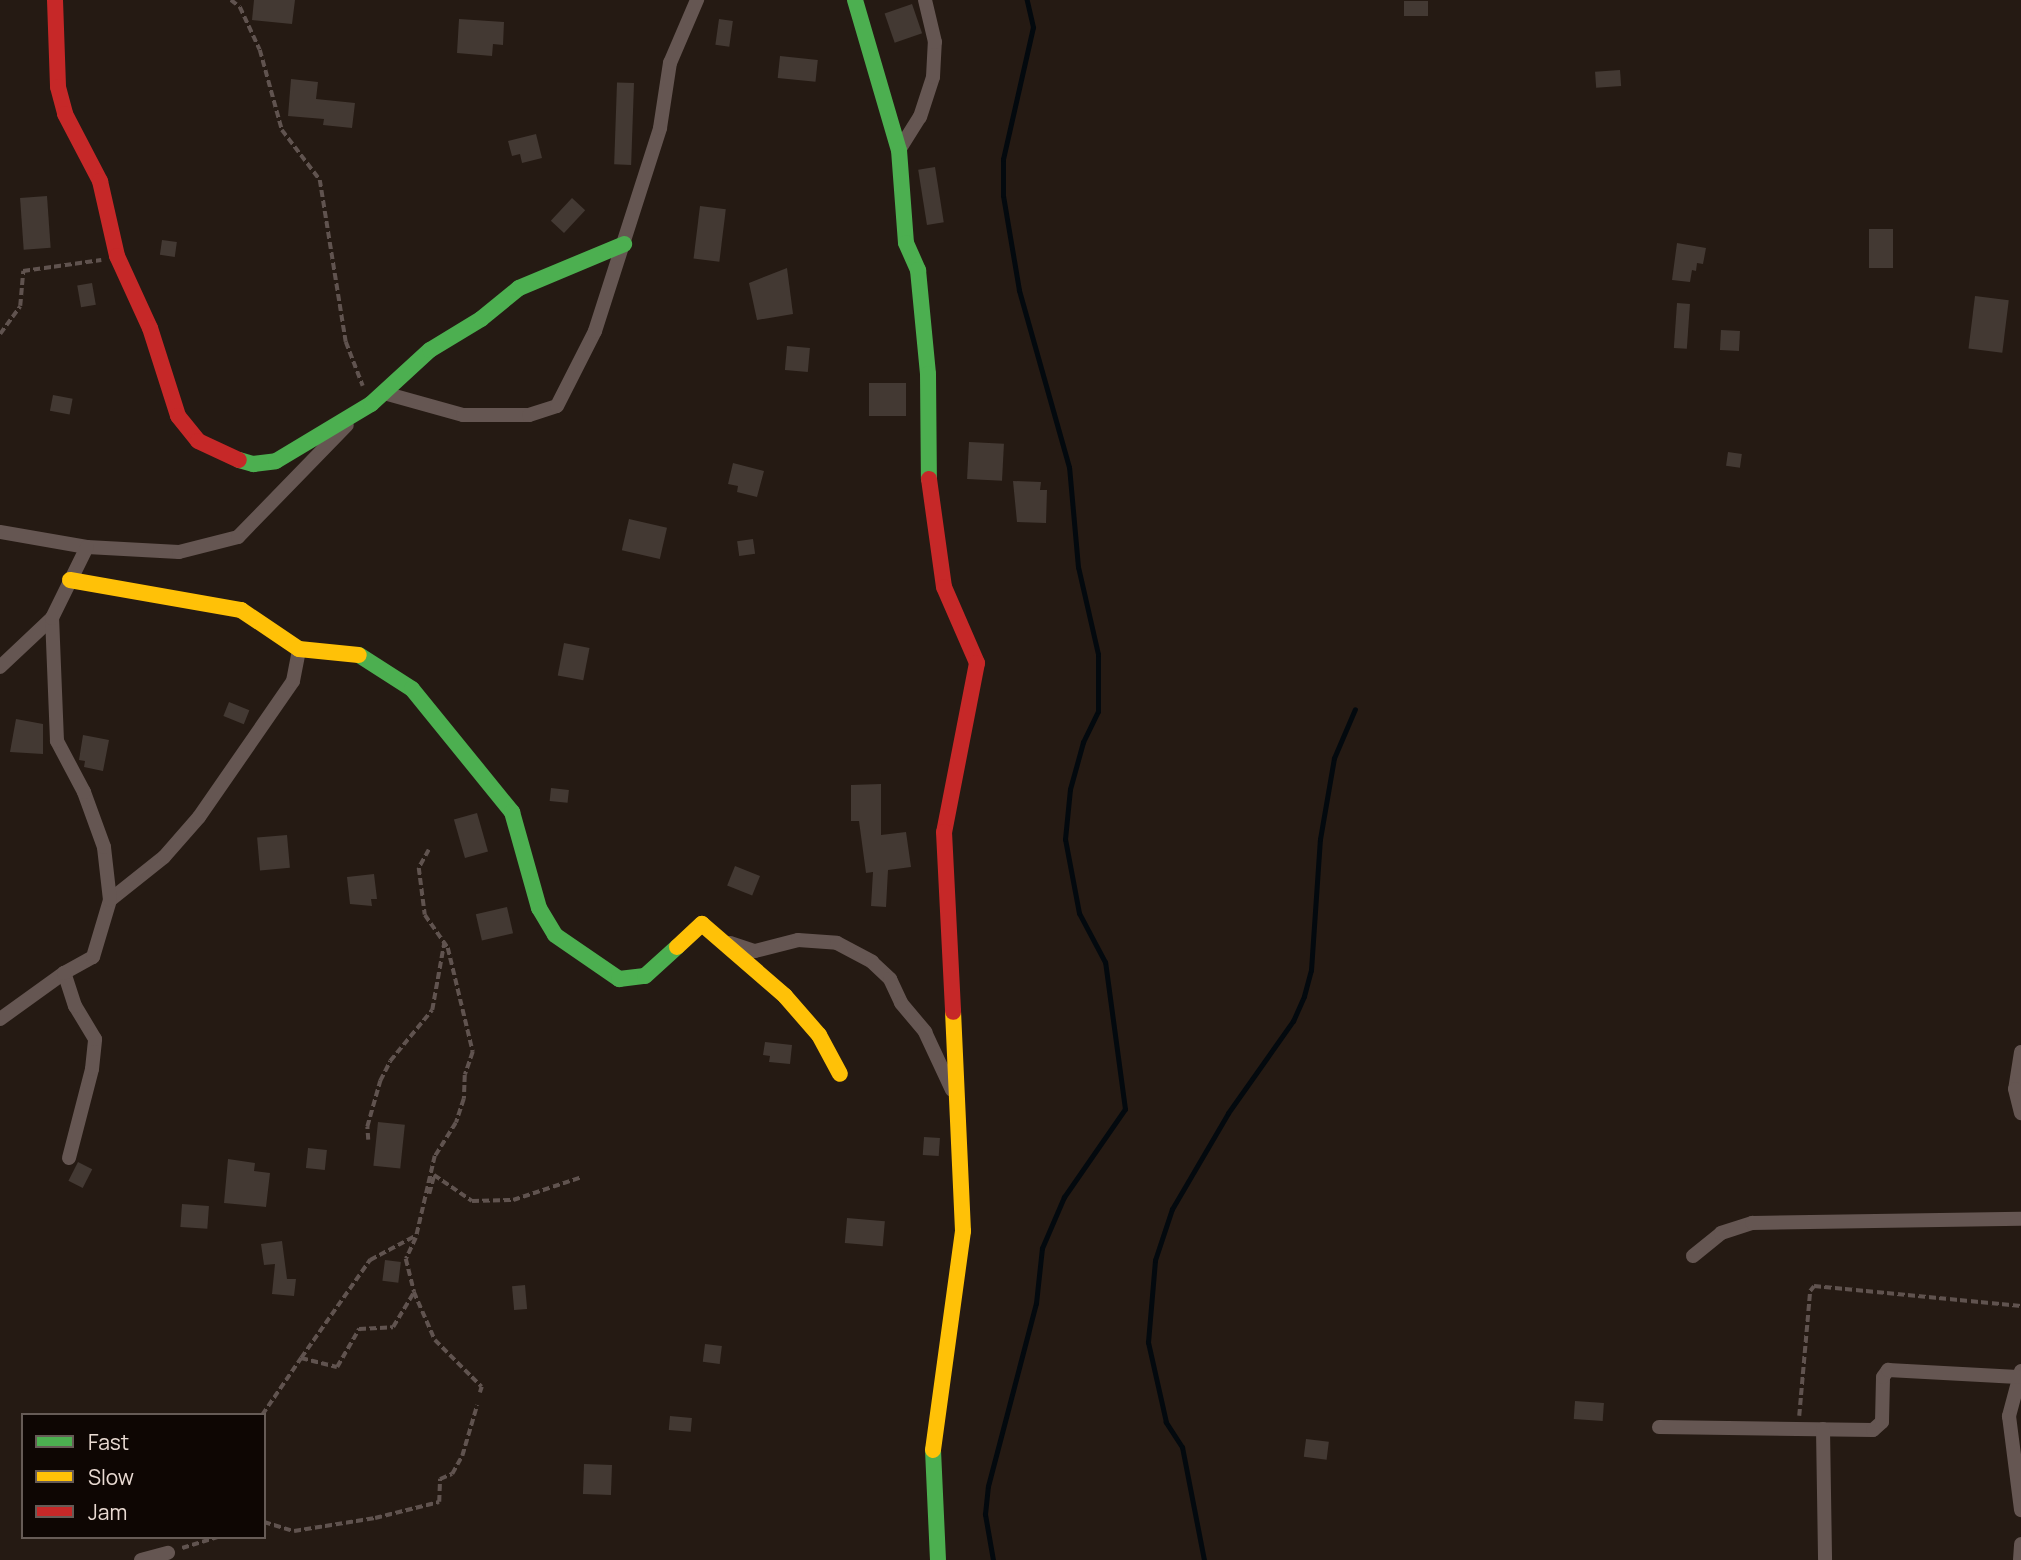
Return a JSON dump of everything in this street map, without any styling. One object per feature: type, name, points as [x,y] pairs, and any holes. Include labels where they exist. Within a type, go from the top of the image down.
[{"type":"street","points":[[55,0],[58,87],[65,114],[100,181],[117,256],[150,328],[177,416],[198,441],[253,464],[276,461],[366,407],[430,350],[481,319],[519,288],[624,244]]},
{"type":"street","points":[[384,393],[463,415],[529,415],[557,406],[595,331],[660,128],[670,64],[697,0]]},
{"type":"street","points":[[855,0],[899,150],[906,243],[918,270],[928,374],[926,465],[944,587],[977,663],[944,832],[963,1231],[931,1464],[940,1533],[938,1560]]},
{"type":"street","points":[[899,150],[920,117],[933,77],[935,41],[925,0]]},
{"type":"street","points":[[0,532],[88,547],[179,552],[238,537],[366,407]]},
{"type":"street","points":[[0,667],[52,618],[88,547]]},
{"type":"street","points":[[70,580],[241,610],[299,649],[357,654],[412,689],[457,739],[512,812],[540,908],[555,935],[620,979],[645,976],[702,923],[729,943],[819,1035],[840,1074]]},
{"type":"street","points":[[0,1018],[64,973],[93,957],[110,900],[104,847],[84,792],[57,741],[52,618]]},
{"type":"street","points":[[110,900],[164,857],[199,817],[293,681],[299,649]]},
{"type":"street","points":[[729,943],[755,951],[798,940],[837,943],[872,962],[890,979],[901,1003],[925,1032],[955,1097]]},
{"type":"street","points":[[64,973],[95,1039],[92,1069],[69,1158]]},
{"type":"street","points":[[2021,1052],[2015,1089],[2021,1113]]},
{"type":"street","points":[[1693,1256],[1721,1233],[1752,1223],[2021,1219]]},
{"type":"street","points":[[1659,1427],[1877,1429],[1882,1422],[1883,1377],[1888,1370],[2020,1373],[2009,1416],[2021,1510]]},
{"type":"street","points":[[1823,1429],[1825,1560]]},
{"type":"street","points":[[2020,1560],[2021,1544]]},
{"type":"street","points":[[141,1560],[168,1553]]},
{"type":"path","points":[[230,0],[240,7],[260,50],[282,130],[320,180],[346,342],[366,407]]},
{"type":"path","points":[[0,334],[20,306],[23,271],[117,256]]},
{"type":"path","points":[[263,1413],[370,1260],[419,1234],[434,1175],[435,1156],[456,1123],[464,1098],[464,1075],[473,1052],[458,981],[444,943],[425,915],[419,868],[429,850]]},
{"type":"path","points":[[368,1140],[367,1127],[380,1081],[390,1061],[432,1010],[444,943]]},
{"type":"path","points":[[434,1175],[471,1201],[513,1200],[582,1177]]},
{"type":"path","points":[[434,1175],[406,1259],[414,1292],[435,1340],[482,1387],[480,1393]]},
{"type":"path","points":[[1798,1429],[1810,1292],[1814,1286],[2021,1306]]},
{"type":"path","points":[[300,1358],[337,1367],[359,1329],[393,1327],[414,1292]]},
{"type":"path","points":[[266,1523],[294,1531],[375,1518],[439,1502],[440,1479],[452,1474],[461,1456],[477,1405]]},
{"type":"path","points":[[168,1553],[211,1539]]},
{"type":"building","points":[[254,0],[295,0],[292,24],[252,20]]},
{"type":"building","points":[[1404,1],[1428,1],[1428,16],[1404,16]]},
{"type":"building","points":[[912,4],[922,33],[895,43],[885,13]]},
{"type":"building","points":[[459,19],[504,22],[503,45],[493,44],[492,56],[457,53]]},
{"type":"building","points":[[719,19],[733,21],[729,47],[715,45]]},
{"type":"building","points":[[780,56],[818,60],[815,82],[778,78]]},
{"type":"building","points":[[1620,70],[1621,86],[1596,88],[1595,72]]},
{"type":"building","points":[[291,79],[318,82],[316,99],[355,103],[352,128],[323,125],[324,119],[288,116]]},
{"type":"building","points":[[617,82],[634,83],[631,165],[614,164]]},
{"type":"building","points":[[536,134],[542,158],[522,163],[520,154],[512,156],[508,141]]},
{"type":"building","points":[[935,167],[944,222],[927,225],[918,170]]},
{"type":"building","points":[[47,196],[51,248],[24,250],[20,198]]},
{"type":"building","points":[[572,198],[585,210],[564,233],[551,221]]},
{"type":"building","points":[[700,206],[726,209],[719,262],[694,259]]},
{"type":"building","points":[[1869,229],[1893,229],[1893,268],[1869,268]]},
{"type":"building","points":[[162,240],[177,242],[175,257],[160,255]]},
{"type":"building","points":[[1677,243],[1706,248],[1703,264],[1697,263],[1696,271],[1692,270],[1690,282],[1672,280]]},
{"type":"building","points":[[787,268],[793,314],[757,320],[749,283]]},
{"type":"building","points":[[92,283],[96,305],[81,307],[77,286]]},
{"type":"building","points":[[1975,296],[2009,300],[2002,353],[1969,349]]},
{"type":"building","points":[[1677,303],[1690,304],[1687,349],[1674,348]]},
{"type":"building","points":[[1721,330],[1740,331],[1739,351],[1720,350]]},
{"type":"building","points":[[787,346],[810,348],[808,372],[785,370]]},
{"type":"building","points":[[869,383],[906,383],[906,416],[869,416]]},
{"type":"building","points":[[53,395],[73,399],[70,415],[50,411]]},
{"type":"building","points":[[969,442],[1004,444],[1002,481],[967,479]]},
{"type":"building","points":[[1728,452],[1742,454],[1740,468],[1726,466]]},
{"type":"building","points":[[733,463],[764,471],[757,497],[737,492],[738,486],[728,484]]},
{"type":"building","points":[[1013,481],[1041,482],[1040,490],[1047,490],[1046,523],[1017,522]]},
{"type":"building","points":[[629,519],[667,528],[660,559],[622,550]]},
{"type":"building","points":[[753,539],[755,554],[739,556],[737,541]]},
{"type":"building","points":[[564,643],[590,648],[583,680],[558,675]]},
{"type":"building","points":[[229,702],[249,710],[244,724],[223,716]]},
{"type":"building","points":[[16,719],[43,724],[43,754],[10,752]]},
{"type":"building","points":[[83,735],[109,740],[103,771],[84,767],[85,761],[79,760]]},
{"type":"building","points":[[881,784],[881,835],[906,832],[911,867],[888,870],[886,907],[871,906],[873,872],[866,873],[859,821],[851,821],[851,785]]},
{"type":"building","points":[[551,788],[569,790],[568,803],[550,801]]},
{"type":"building","points":[[477,813],[488,851],[465,858],[454,820]]},
{"type":"building","points":[[287,835],[290,868],[260,870],[257,838]]},
{"type":"building","points":[[735,866],[760,876],[752,896],[727,885]]},
{"type":"building","points":[[374,874],[377,899],[371,899],[372,906],[350,904],[347,877]]},
{"type":"building","points":[[507,907],[513,933],[482,941],[476,914]]},
{"type":"building","points":[[765,1042],[792,1045],[790,1064],[769,1062],[770,1056],[763,1055]]},
{"type":"building","points":[[378,1122],[405,1125],[400,1169],[373,1166]]},
{"type":"building","points":[[924,1137],[940,1138],[939,1156],[923,1155]]},
{"type":"building","points":[[308,1148],[327,1150],[325,1170],[306,1168]]},
{"type":"building","points":[[228,1159],[255,1163],[254,1171],[270,1173],[266,1207],[224,1203]]},
{"type":"building","points":[[78,1162],[92,1169],[83,1188],[68,1181]]},
{"type":"building","points":[[182,1204],[209,1206],[207,1229],[180,1227]]},
{"type":"building","points":[[847,1218],[885,1221],[883,1246],[845,1243]]},
{"type":"building","points":[[282,1241],[287,1279],[296,1279],[294,1296],[272,1294],[275,1264],[264,1265],[261,1244]]},
{"type":"building","points":[[385,1260],[401,1262],[398,1283],[382,1281]]},
{"type":"building","points":[[525,1285],[527,1309],[514,1310],[512,1286]]},
{"type":"building","points":[[705,1344],[722,1346],[720,1364],[703,1362]]},
{"type":"building","points":[[1575,1401],[1604,1403],[1603,1421],[1574,1419]]},
{"type":"building","points":[[670,1416],[692,1418],[691,1432],[669,1430]]},
{"type":"building","points":[[1306,1439],[1329,1442],[1327,1460],[1304,1457]]},
{"type":"building","points":[[584,1464],[612,1465],[611,1495],[583,1494]]},
{"type":"waterway","points":[[993,1560],[985,1514],[988,1486],[1036,1303],[1042,1248],[1064,1197],[1125,1109],[1105,962],[1079,913],[1065,839],[1070,789],[1083,742],[1098,711],[1098,654],[1078,567],[1069,467],[1019,290],[1003,195],[1003,159],[1033,27],[1027,0]]},
{"type":"waterway","points":[[1204,1560],[1182,1447],[1166,1422],[1148,1342],[1155,1260],[1172,1209],[1228,1113],[1293,1021],[1304,996],[1311,970],[1320,839],[1334,758],[1355,709]]},
{"type":"traffic: fast","points":[[855,0],[899,150],[906,243],[918,270],[928,374],[929,479]]},
{"type":"traffic: fast","points":[[239,460],[253,464],[276,461],[371,404],[430,350],[481,319],[519,288],[624,244]]},
{"type":"traffic: fast","points":[[359,655],[412,689],[512,812],[539,908],[555,935],[619,979],[645,976],[677,947]]},
{"type":"traffic: fast","points":[[933,1450],[938,1560]]},
{"type":"traffic: slow","points":[[70,580],[241,610],[299,649],[359,655]]},
{"type":"traffic: slow","points":[[677,947],[702,924],[785,996],[819,1035],[840,1074]]},
{"type":"traffic: slow","points":[[933,1450],[963,1231],[953,1012]]},
{"type":"traffic: jam","points":[[55,0],[58,87],[65,114],[100,181],[117,256],[150,328],[178,416],[198,441],[239,460]]},
{"type":"traffic: jam","points":[[929,479],[944,587],[977,663],[944,832],[953,1012]]}]
